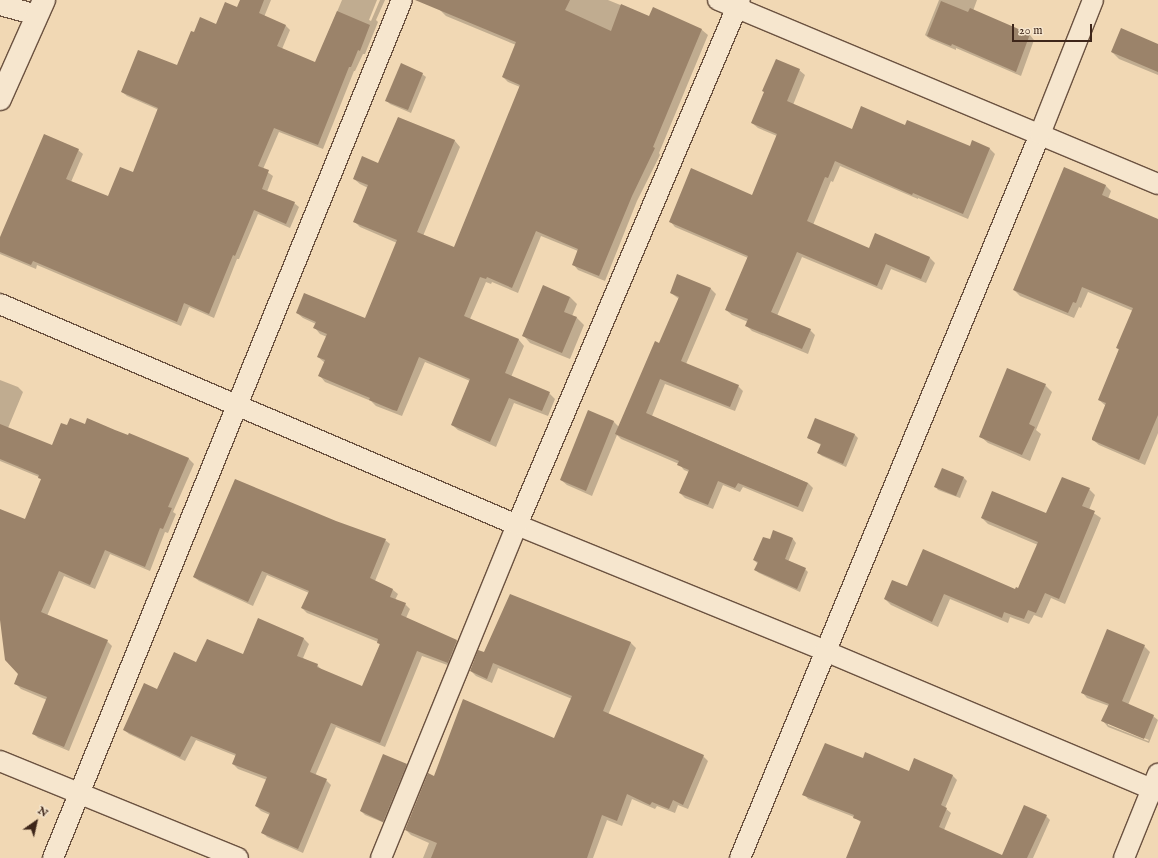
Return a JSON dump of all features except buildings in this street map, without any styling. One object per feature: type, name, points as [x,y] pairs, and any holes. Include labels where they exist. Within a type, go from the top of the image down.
[{"type":"street","points":[[54,858],[402,0]]},
{"type":"street","points":[[718,0],[738,4],[1158,184]]},
{"type":"street","points":[[740,858],[1040,134],[1092,0]]},
{"type":"street","points":[[381,858],[517,525],[738,4]]},
{"type":"street","points":[[0,5],[41,7],[0,99]]},
{"type":"street","points":[[0,304],[517,525],[1156,785],[1124,858]]},
{"type":"street","points":[[0,761],[238,858]]}]
